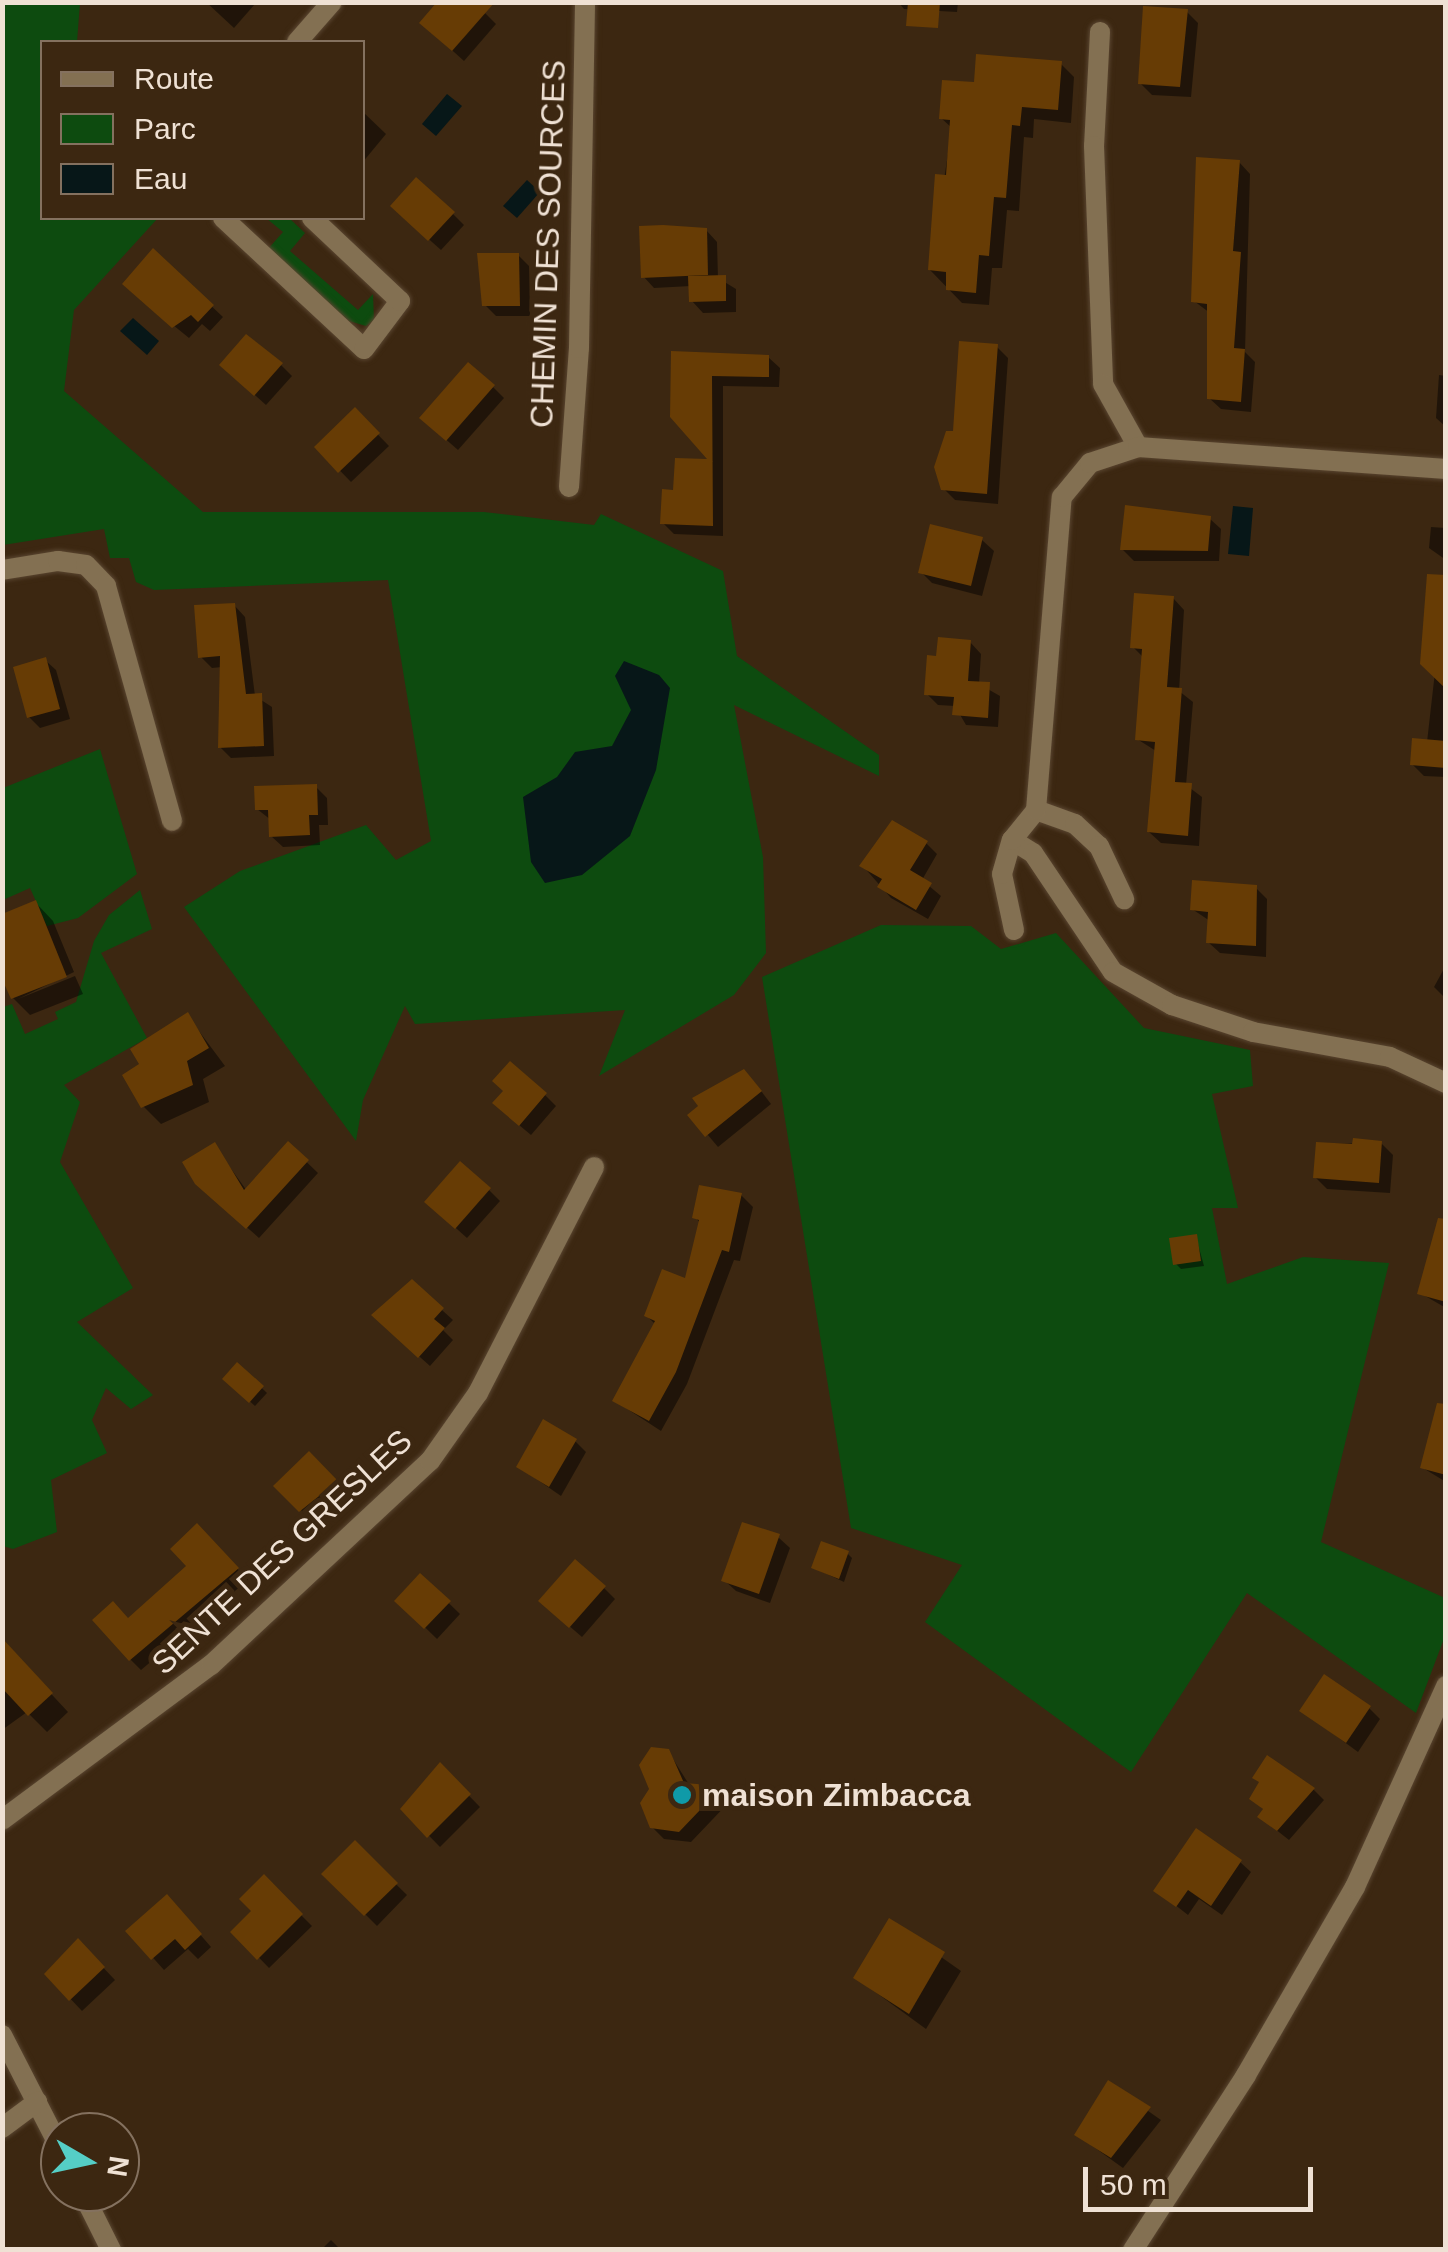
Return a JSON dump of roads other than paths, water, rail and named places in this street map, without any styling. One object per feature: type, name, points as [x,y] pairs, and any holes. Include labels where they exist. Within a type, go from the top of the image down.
[{"type":"street","points":[[299,40],[332,2]]},
{"type":"street","name":"CHEMIN DES SOURCES","points":[[569,487],[579,348],[585,2]]},
{"type":"street","points":[[1100,32],[1094,146],[1102,384],[1138,447]]},
{"type":"street","points":[[225,220],[364,350],[400,301],[314,220]]},
{"type":"street","points":[[1014,930],[1002,874],[1012,840],[1036,810],[1062,497],[1090,463],[1138,447],[1446,470]]},
{"type":"street","points":[[2,570],[58,562],[86,565],[106,586],[172,821]]},
{"type":"street","points":[[1036,810],[1075,824],[1099,846],[1124,900]]},
{"type":"street","points":[[1012,840],[1033,853],[1113,972],[1172,1005],[1253,1032],[1390,1057],[1446,1084]]},
{"type":"street","name":"SENTE DES GRESLES","points":[[2,1820],[211,1665],[430,1461],[478,1393],[594,1167]]},
{"type":"street","points":[[1132,2250],[1246,2075],[1355,1887],[1446,1686]]},
{"type":"street","points":[[2,2035],[42,2112]]},
{"type":"street","points":[[2,2128],[37,2102]]},
{"type":"street","points":[[92,2212],[111,2250]]},
{"type":"water","points":[[447,94],[462,106],[436,136],[422,124]]},
{"type":"water","points":[[527,180],[540,192],[517,218],[503,206]]},
{"type":"water","points":[[133,318],[159,341],[147,355],[120,331]]},
{"type":"water","points":[[1233,506],[1253,508],[1249,556],[1228,554]]},
{"type":"water","points":[[624,661],[659,675],[670,688],[656,770],[630,836],[582,875],[545,883],[531,862],[523,797],[557,777],[575,752],[612,746],[631,710],[615,676]]},
{"type":"place","name":"maison Zimbacca","points":[[682,1795]]}]
